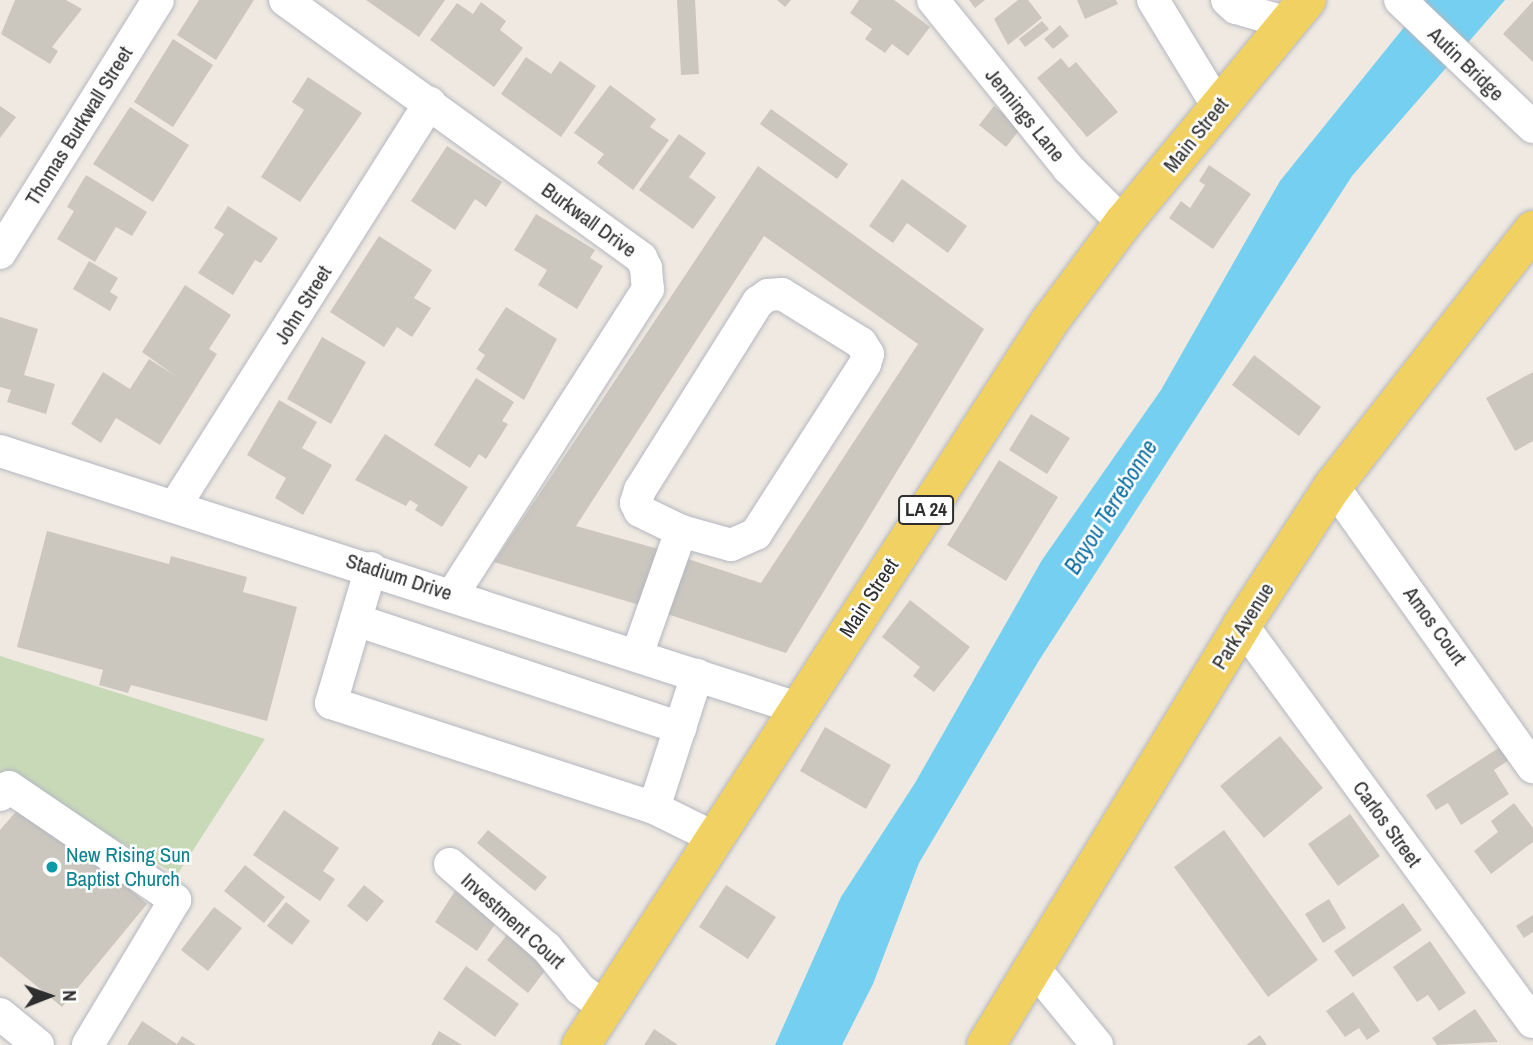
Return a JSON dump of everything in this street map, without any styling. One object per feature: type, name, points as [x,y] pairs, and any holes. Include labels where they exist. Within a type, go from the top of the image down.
[{"type":"main road","name":"Main Street","points":[[581,1045],[1050,321],[1123,223],[1297,11]]},
{"type":"main road","name":"Park Avenue","points":[[986,1045],[1241,625],[1334,486],[1533,230]]},
{"type":"street","name":"Thomas Burkwall Street","points":[[0,253],[158,0]]},
{"type":"street","name":"Burkwall Drive","points":[[285,0],[641,258],[648,289],[453,594]]},
{"type":"street","name":"Jennings Lane","points":[[933,0],[1068,168],[1123,223]]},
{"type":"street","points":[[1153,0],[1218,107]]},
{"type":"street","points":[[1227,0],[1236,8],[1297,11]]},
{"type":"street","name":"Autin Bridge","points":[[1400,0],[1533,127]]},
{"type":"street","name":"John Street","points":[[175,506],[430,103]]},
{"type":"street","points":[[782,294],[860,343],[868,354],[865,365],[756,534],[732,545],[681,531],[640,511],[636,503],[640,490],[758,302],[768,295],[782,294]]},
{"type":"street","name":"Stadium Drive","points":[[0,451],[453,594],[797,708]]},
{"type":"street","name":"Amos Court","points":[[1334,486],[1533,767]]},
{"type":"street","points":[[637,655],[681,531]]},
{"type":"street","points":[[370,568],[331,703],[654,808],[715,838]]},
{"type":"street","points":[[356,620],[680,728]]},
{"type":"street","name":"Carlos Street","points":[[1241,625],[1533,1022]]},
{"type":"street","points":[[654,808],[697,675]]},
{"type":"street","points":[[0,795],[9,787],[175,900],[88,1045]]},
{"type":"street","name":"Investment Court","points":[[450,864],[547,948],[580,989],[605,1008]]},
{"type":"street","points":[[1033,967],[1097,1045]]},
{"type":"street","points":[[0,1014],[38,1045]]},
{"type":"green space","points":[[0,656],[265,739],[177,875],[0,772]]},
{"type":"water","name":"Bayou Terrebonne","points":[[1426,0],[1505,0],[1352,176],[1038,662],[919,863],[873,984],[842,1045],[775,1045],[841,897],[915,783],[1042,560],[1161,390],[1280,181]]},
{"type":"building","points":[[15,0],[66,0],[82,9],[52,47],[58,51],[50,64],[1,34]]},
{"type":"building","points":[[199,0],[254,0],[216,60],[177,35]]},
{"type":"building","points":[[366,0],[445,0],[419,37]]},
{"type":"building","points":[[677,0],[695,0],[699,74],[681,75]]},
{"type":"building","points":[[777,0],[791,0],[785,7]]},
{"type":"building","points":[[859,0],[894,0],[930,27],[908,56],[892,44],[885,53],[865,39],[872,29],[850,13]]},
{"type":"building","points":[[969,0],[985,0],[975,8]]},
{"type":"building","points":[[1018,0],[1028,0],[1042,18],[1008,45],[994,19]]},
{"type":"building","points":[[1077,0],[1116,0],[1118,4],[1085,19]]},
{"type":"building","points":[[1533,1],[1533,62],[1503,34]]},
{"type":"building","points":[[481,2],[506,21],[500,30],[523,48],[494,87],[430,40],[457,3],[473,14]]},
{"type":"building","points":[[1042,21],[1049,29],[1025,47],[1019,39]]},
{"type":"building","points":[[1060,25],[1069,36],[1053,49],[1044,39]]},
{"type":"building","points":[[173,39],[213,65],[173,127],[134,102]]},
{"type":"building","points":[[526,57],[551,74],[560,61],[596,86],[561,137],[501,94]]},
{"type":"building","points":[[1061,58],[1069,68],[1076,62],[1118,112],[1087,137],[1037,78]]},
{"type":"building","points":[[308,77],[362,113],[300,202],[261,177],[304,110],[292,102]]},
{"type":"building","points":[[610,85],[656,119],[650,127],[669,140],[633,190],[597,163],[604,154],[574,133]]},
{"type":"building","points":[[0,106],[16,117],[0,138]]},
{"type":"building","points":[[994,106],[1021,128],[1006,147],[979,125]]},
{"type":"building","points":[[130,107],[189,145],[153,202],[93,164]]},
{"type":"building","points":[[771,109],[848,164],[837,179],[760,124]]},
{"type":"building","points":[[679,134],[706,153],[689,177],[716,197],[693,229],[639,190]]},
{"type":"building","points":[[447,146],[502,182],[486,207],[475,199],[455,230],[411,201]]},
{"type":"building","points":[[1209,165],[1251,194],[1213,249],[1169,218],[1181,201],[1190,208],[1205,185],[1199,181]]},
{"type":"building","points":[[758,166],[984,329],[786,653],[661,612],[679,556],[761,583],[918,344],[764,236],[576,526],[662,550],[643,606],[494,562]]},
{"type":"building","points":[[86,175],[147,212],[132,236],[116,227],[95,262],[57,239],[74,211],[67,207]]},
{"type":"building","points":[[902,179],[967,226],[948,253],[907,223],[893,243],[869,226]]},
{"type":"building","points":[[228,206],[278,238],[261,263],[255,260],[233,295],[198,273],[224,234],[214,228]]},
{"type":"building","points":[[536,214],[595,250],[590,258],[603,266],[577,309],[538,285],[547,270],[514,250]]},
{"type":"building","points":[[379,236],[432,270],[414,298],[431,308],[412,337],[397,327],[384,347],[330,312]]},
{"type":"building","points":[[89,261],[118,278],[110,292],[118,297],[110,311],[73,289]]},
{"type":"building","points":[[185,285],[231,315],[209,349],[217,354],[160,445],[116,418],[101,443],[71,424],[103,372],[130,389],[149,359],[177,377],[142,352]]},
{"type":"building","points":[[506,307],[557,339],[524,400],[476,369],[485,355],[478,350]]},
{"type":"building","points":[[0,317],[38,329],[24,375],[55,384],[46,414],[7,402],[11,390],[0,387]]},
{"type":"building","points":[[322,337],[366,362],[331,424],[287,399]]},
{"type":"building","points":[[1254,355],[1321,407],[1299,436],[1232,385]]},
{"type":"building","points":[[1533,372],[1533,441],[1515,451],[1486,398]]},
{"type":"building","points":[[476,378],[514,402],[502,421],[508,424],[486,459],[479,454],[470,468],[434,445]]},
{"type":"building","points":[[279,400],[317,422],[302,448],[332,465],[303,515],[275,498],[286,478],[247,455]]},
{"type":"building","points":[[1031,414],[1070,438],[1047,474],[1009,450]]},
{"type":"building","points":[[385,434],[468,487],[442,527],[415,510],[418,505],[410,500],[406,506],[355,480]]},
{"type":"building","points":[[999,460],[1058,497],[1006,581],[947,545]]},
{"type":"building","points":[[47,531],[169,564],[171,556],[247,577],[243,592],[297,607],[267,721],[131,685],[128,693],[99,685],[103,670],[17,647]]},
{"type":"building","points":[[910,600],[970,647],[934,692],[913,676],[920,667],[882,637]]},
{"type":"building","points":[[825,727],[891,765],[866,809],[800,771]]},
{"type":"building","points":[[1280,736],[1323,788],[1264,838],[1220,786]]},
{"type":"building","points":[[1500,747],[1509,760],[1494,770],[1509,794],[1461,825],[1448,803],[1436,810],[1426,795]]},
{"type":"building","name":"New Rising Sun Baptist Church","points":[[26,800],[147,904],[62,1007],[0,956],[0,830]]},
{"type":"building","points":[[1514,803],[1533,828],[1533,842],[1491,874],[1474,851],[1498,832],[1491,821]]},
{"type":"building","points":[[284,810],[339,848],[323,871],[335,879],[320,901],[253,855]]},
{"type":"building","points":[[1350,814],[1380,856],[1338,886],[1308,844]]},
{"type":"building","points":[[488,830],[547,877],[535,891],[477,843]]},
{"type":"building","points":[[1224,830],[1318,960],[1268,997],[1174,867]]},
{"type":"building","points":[[245,865],[285,897],[264,923],[224,891]]},
{"type":"building","points":[[364,885],[384,901],[367,922],[347,906]]},
{"type":"building","points":[[726,885],[776,917],[748,959],[699,927]]},
{"type":"building","points":[[455,891],[498,920],[477,951],[435,922]]},
{"type":"building","points":[[1329,899],[1346,928],[1323,943],[1305,914]]},
{"type":"building","points":[[286,902],[310,921],[292,945],[267,926]]},
{"type":"building","points":[[1403,903],[1422,930],[1353,977],[1334,951]]},
{"type":"building","points":[[214,907],[242,928],[208,971],[181,950]]},
{"type":"building","points":[[1533,915],[1533,932],[1524,938],[1516,926]]},
{"type":"building","points":[[510,931],[551,963],[528,993],[487,960]]},
{"type":"building","points":[[1430,941],[1466,993],[1439,1011],[1428,995],[1417,1002],[1393,967]]},
{"type":"building","points":[[466,966],[519,1004],[495,1037],[443,999]]},
{"type":"building","points":[[1353,992],[1380,1031],[1367,1040],[1359,1028],[1345,1037],[1326,1011]]},
{"type":"building","points":[[1475,1009],[1498,1042],[1437,1045],[1432,1038]]},
{"type":"building","points":[[142,1021],[177,1044],[182,1036],[196,1045],[127,1045]]},
{"type":"building","points":[[654,1029],[678,1045],[644,1045]]},
{"type":"building","points":[[439,1031],[462,1045],[431,1045]]},
{"type":"building","points":[[1260,1035],[1267,1045],[1246,1045]]},
{"type":"place","name":"New Rising Sun Baptist Church","points":[[52,867]]}]
